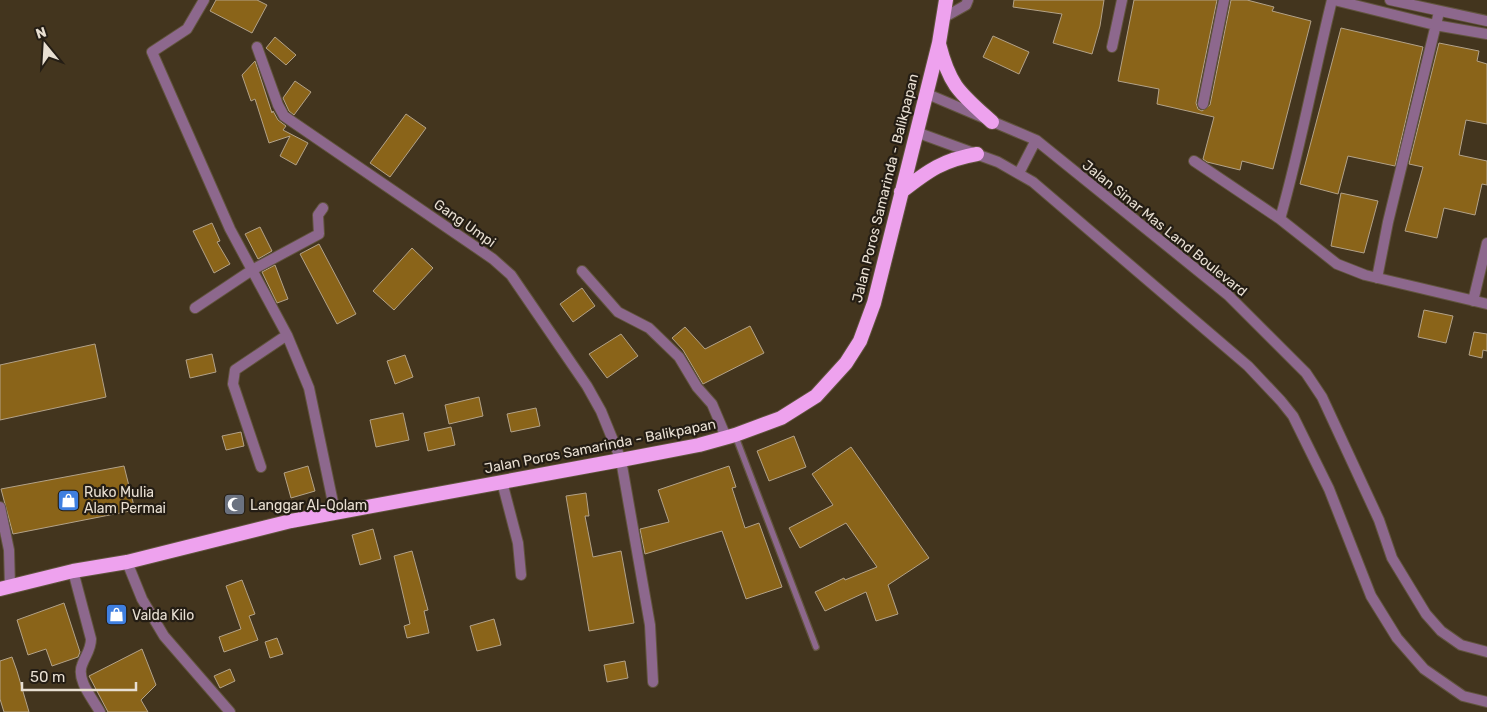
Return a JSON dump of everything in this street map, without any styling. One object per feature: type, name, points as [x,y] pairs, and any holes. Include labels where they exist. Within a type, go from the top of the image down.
[{"type":"highway","name":"Jalan Poros Samarinda - Balikpapan","points":[[5,588],[73,571],[127,562],[334,512],[621,460],[730,436],[781,418],[800,408],[816,396],[846,363],[860,341],[874,303],[939,43],[946,0]]},
{"type":"highway","points":[[939,43],[946,71],[956,88],[992,122]]},
{"type":"highway","points":[[901,192],[932,168],[957,158],[977,154]]},
{"type":"street","points":[[204,0],[187,29],[152,52],[230,229],[287,335],[309,388],[334,512]]},
{"type":"street","points":[[943,18],[966,4],[968,0]]},
{"type":"street","points":[[1112,47],[1122,0]]},
{"type":"street","points":[[1203,104],[1224,0]]},
{"type":"street","points":[[1280,219],[1297,160],[1316,63],[1333,0],[1435,25],[1487,34]]},
{"type":"street","points":[[1390,0],[1487,21]]},
{"type":"street","points":[[1377,278],[1388,222],[1410,139],[1439,12]]},
{"type":"street","name":"Gang Umpi","points":[[257,47],[278,105],[288,120],[413,202],[493,259],[511,275],[587,386],[601,411],[621,460],[650,625],[653,682]]},
{"type":"street","name":"Jalan Sinar Mas Land Boulevard","points":[[925,93],[1036,140],[1228,295],[1306,373],[1339,430],[1379,520],[1392,558],[1426,614],[1441,631],[1461,645],[1487,652]]},
{"type":"street","points":[[916,132],[977,154],[1020,174],[1096,234],[1236,355],[1293,416],[1329,489],[1371,596],[1397,638],[1424,669],[1463,696],[1487,702]]},
{"type":"street","points":[[1020,174],[1036,140]]},
{"type":"street","points":[[1194,161],[1280,219],[1337,264],[1377,278],[1487,304]]},
{"type":"street","points":[[195,308],[252,270],[319,234],[318,216],[322,208]]},
{"type":"street","points":[[1473,301],[1487,243]]},
{"type":"street","points":[[582,271],[618,312],[649,328],[679,356],[697,387],[712,404],[730,436]]},
{"type":"street","points":[[262,467],[233,384],[232,375],[235,370],[287,335]]},
{"type":"street","points":[[502,482],[518,542],[521,574]]},
{"type":"street","points":[[0,507],[9,550],[5,588]]},
{"type":"street","points":[[127,562],[142,599],[164,636],[230,712]]},
{"type":"street","points":[[73,571],[91,639],[91,648],[81,668],[80,676],[100,712]]},
{"type":"lane","points":[[730,436],[816,646]]},
{"type":"building","points":[[216,0],[257,0],[267,5],[252,33],[210,11]]},
{"type":"building","points":[[1014,0],[1104,0],[1100,26],[1092,54],[1053,43],[1062,14],[1013,7]]},
{"type":"building","points":[[1134,0],[1217,0],[1196,103],[1198,109],[1202,111],[1210,105],[1231,0],[1247,0],[1274,7],[1272,11],[1311,21],[1273,169],[1242,161],[1240,170],[1207,162],[1203,159],[1214,117],[1157,104],[1159,89],[1118,81]]},
{"type":"building","points":[[1341,28],[1423,47],[1395,166],[1348,156],[1338,194],[1300,184]]},
{"type":"building","points":[[993,36],[1029,52],[1019,74],[983,57]]},
{"type":"building","points":[[275,37],[296,55],[286,65],[266,48]]},
{"type":"building","points":[[1439,43],[1479,51],[1477,61],[1487,64],[1487,124],[1466,120],[1459,155],[1487,161],[1487,185],[1482,184],[1475,215],[1444,208],[1437,238],[1405,231],[1423,167],[1409,164]]},
{"type":"building","points":[[255,61],[272,113],[273,111],[278,120],[286,126],[283,130],[308,143],[296,165],[280,156],[290,136],[269,143],[255,99],[251,101],[242,75]]},
{"type":"building","points":[[295,81],[311,92],[294,115],[289,111],[283,98]]},
{"type":"building","points":[[406,114],[426,128],[390,177],[370,163]]},
{"type":"building","points":[[1341,193],[1378,201],[1364,253],[1331,246]]},
{"type":"building","points":[[212,223],[220,241],[217,242],[230,264],[214,273],[193,231]]},
{"type":"building","points":[[260,227],[272,251],[258,259],[245,234]]},
{"type":"building","points":[[319,244],[356,314],[337,324],[300,254]]},
{"type":"building","points":[[412,248],[433,268],[394,310],[373,291]]},
{"type":"building","points":[[275,265],[288,299],[277,303],[262,272]]},
{"type":"building","points":[[582,288],[595,306],[573,322],[560,304]]},
{"type":"building","points":[[1424,310],[1453,316],[1446,343],[1418,337]]},
{"type":"building","points":[[750,326],[764,353],[703,384],[683,350],[672,338],[685,327],[705,349]]},
{"type":"building","points":[[1474,332],[1487,334],[1487,351],[1483,350],[1482,358],[1469,355]]},
{"type":"building","points":[[621,334],[638,356],[607,378],[589,354]]},
{"type":"building","points":[[95,344],[106,397],[0,420],[0,365]]},
{"type":"building","points":[[212,354],[216,372],[190,378],[186,360]]},
{"type":"building","points":[[405,355],[413,377],[395,384],[387,361]]},
{"type":"building","points":[[479,397],[483,416],[449,424],[445,405]]},
{"type":"building","points":[[536,408],[540,426],[511,432],[507,414]]},
{"type":"building","points":[[403,413],[409,440],[376,447],[370,420]]},
{"type":"building","points":[[451,427],[455,445],[428,451],[424,433]]},
{"type":"building","points":[[241,432],[244,446],[226,450],[222,436]]},
{"type":"building","points":[[794,436],[806,467],[769,481],[757,451]]},
{"type":"building","points":[[851,447],[929,558],[888,585],[898,614],[876,621],[866,592],[825,611],[815,592],[844,578],[845,580],[877,567],[846,523],[800,548],[789,528],[833,505],[812,474]]},
{"type":"building","name":"Ruko Mulia Alam Permai","points":[[124,466],[135,510],[13,534],[1,489]]},
{"type":"building","points":[[308,466],[315,491],[291,498],[284,473]]},
{"type":"building","points":[[729,466],[736,487],[732,488],[745,528],[759,523],[782,587],[746,599],[722,531],[645,554],[640,529],[669,522],[658,490]]},
{"type":"building","points":[[586,493],[589,516],[585,516],[593,557],[621,551],[634,623],[589,631],[566,496]]},
{"type":"building","points":[[373,529],[381,559],[360,565],[352,535]]},
{"type":"building","points":[[412,551],[428,610],[424,611],[429,633],[407,638],[404,626],[410,624],[394,556]]},
{"type":"building","points":[[242,580],[255,614],[249,616],[258,640],[224,652],[219,637],[241,629],[226,586]]},
{"type":"building","points":[[64,603],[80,652],[78,657],[52,666],[46,649],[28,655],[17,620]]},
{"type":"building","points":[[494,619],[501,645],[477,651],[470,626]]},
{"type":"building","points":[[277,638],[283,654],[270,658],[265,642]]},
{"type":"building","points":[[142,649],[156,685],[141,700],[148,712],[108,712],[89,676]]},
{"type":"building","points":[[12,657],[29,712],[4,712],[0,699],[0,661]]},
{"type":"building","points":[[625,661],[628,678],[607,682],[604,665]]},
{"type":"building","points":[[230,669],[235,681],[220,688],[214,676]]},
{"type":"place","name":"Ruko Mulia Alam Permai","points":[[68,500]]},
{"type":"place","name":"Langgar Al-Qolam","points":[[234,505]]},
{"type":"place","name":"Valda Kilo","points":[[116,615]]}]
